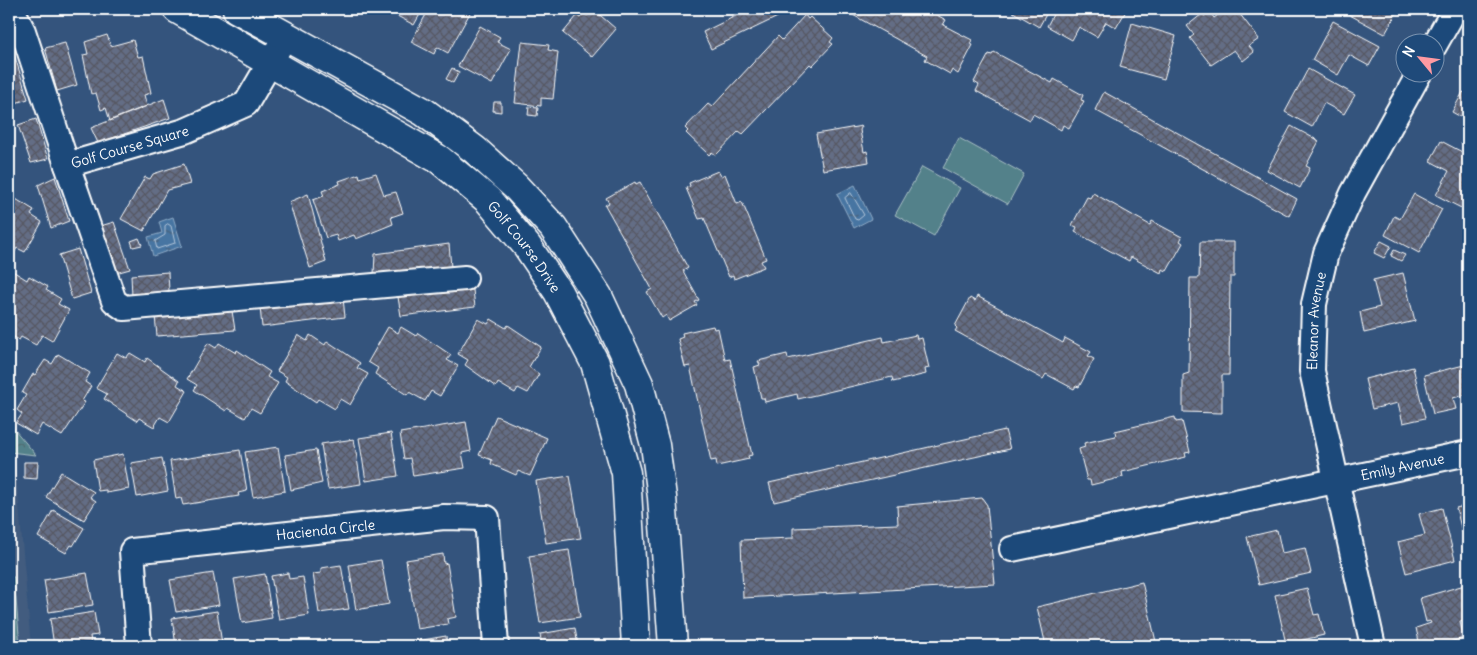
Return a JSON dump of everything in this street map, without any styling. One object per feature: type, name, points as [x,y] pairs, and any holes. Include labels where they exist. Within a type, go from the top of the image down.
[{"type":"street","name":"Golf Course Square","points":[[12,9],[23,31],[67,165],[185,131],[246,104],[285,37]]},
{"type":"street","name":"Golf Course Drive","points":[[177,9],[440,160],[488,200],[527,246],[558,292],[595,363],[626,474],[636,646]]},
{"type":"street","points":[[237,9],[424,112],[475,150],[516,187],[553,227],[598,296],[639,384],[655,445],[662,496],[673,646]]},
{"type":"street","points":[[1442,32],[1455,9]]},
{"type":"street","name":"Eleanor Avenue","points":[[1373,646],[1312,371],[1314,304],[1326,253],[1354,193],[1415,82]]},
{"type":"street","points":[[67,165],[114,301],[124,308],[465,278]]},
{"type":"street","name":"Emily Avenue","points":[[1012,549],[1468,453]]},
{"type":"street","name":"Hacienda Circle","points":[[139,646],[132,551],[444,517],[486,518],[496,646]]},
{"type":"shaded area","points":[[9,436],[14,447],[31,646],[9,646]]},
{"type":"green space","points":[[959,138],[1024,174],[1008,204],[943,168]]},
{"type":"green space","points":[[922,167],[960,188],[934,236],[895,215]]},
{"type":"green space","points":[[9,397],[14,429],[36,455],[9,452]]},
{"type":"green space","points":[[9,577],[14,577],[20,646],[9,646]]},
{"type":"water","points":[[855,185],[871,219],[854,228],[837,194]]},
{"type":"water","points":[[173,217],[182,246],[153,256],[148,237],[162,233],[159,222]]},
{"type":"building","points":[[384,9],[423,9],[414,25]]},
{"type":"building","points":[[429,9],[467,9],[471,11],[448,53],[437,47],[434,54],[411,42]]},
{"type":"building","points":[[593,9],[616,29],[592,57],[563,33],[577,16],[580,18],[584,13],[587,16]]},
{"type":"building","points":[[750,9],[789,9],[790,11],[711,49],[703,32]]},
{"type":"building","points":[[842,9],[926,9],[946,20],[943,25],[972,40],[970,44],[973,45],[958,74],[952,70],[950,74],[925,60],[927,56]]},
{"type":"building","points":[[1014,9],[1049,9],[1039,27],[1013,12]]},
{"type":"building","points":[[1056,9],[1127,9],[1116,28],[1106,22],[1097,37],[1079,27],[1072,40],[1047,26]]},
{"type":"building","points":[[1226,9],[1236,9],[1259,39],[1249,46],[1254,52],[1243,61],[1234,50],[1211,65],[1190,38],[1194,35],[1187,26],[1202,14],[1204,16],[1210,12],[1214,18]]},
{"type":"building","points":[[1351,9],[1386,9],[1396,14],[1385,34],[1348,14]]},
{"type":"building","points":[[805,15],[808,19],[810,17],[833,38],[830,42],[833,44],[812,66],[810,64],[743,134],[739,131],[716,155],[712,152],[709,155],[686,133],[688,131],[685,128],[708,104],[712,107],[778,36],[782,40]]},
{"type":"building","points":[[1333,21],[1380,46],[1369,66],[1349,55],[1338,75],[1312,60]]},
{"type":"building","points":[[1132,23],[1176,36],[1164,79],[1120,67]]},
{"type":"building","points":[[480,26],[500,37],[497,42],[511,49],[492,84],[458,66]]},
{"type":"building","points":[[107,35],[111,46],[133,40],[138,57],[143,56],[151,93],[144,95],[147,106],[110,121],[106,108],[101,110],[96,93],[91,94],[83,55],[88,54],[85,42]]},
{"type":"building","points":[[522,42],[549,45],[548,50],[558,52],[553,99],[541,98],[541,106],[515,103]]},
{"type":"building","points":[[65,43],[77,85],[57,91],[45,48]]},
{"type":"building","points":[[994,52],[1052,83],[1054,79],[1083,95],[1081,100],[1084,101],[1069,128],[1063,125],[1061,130],[1033,114],[1030,120],[976,91],[979,85],[974,82],[989,54],[992,55]]},
{"type":"building","points":[[14,54],[28,99],[9,105],[9,56]]},
{"type":"building","points":[[452,68],[459,72],[453,83],[446,79]]},
{"type":"building","points":[[1308,69],[1355,95],[1344,114],[1324,103],[1312,127],[1285,112]]},
{"type":"building","points":[[1104,92],[1297,199],[1289,216],[1095,110]]},
{"type":"building","points":[[1463,92],[1468,95],[1468,121],[1452,112]]},
{"type":"building","points":[[164,99],[170,118],[98,143],[91,128]]},
{"type":"building","points":[[494,102],[501,102],[501,112],[493,111]]},
{"type":"building","points":[[529,107],[538,108],[537,116],[528,115]]},
{"type":"building","points":[[36,119],[48,159],[31,163],[18,125]]},
{"type":"building","points":[[862,126],[860,130],[864,152],[867,151],[869,162],[823,170],[816,134]]},
{"type":"building","points":[[1291,126],[1319,141],[1306,166],[1310,168],[1300,188],[1267,170]]},
{"type":"building","points":[[1468,130],[1468,147],[1461,143]]},
{"type":"building","points":[[1441,141],[1468,155],[1468,200],[1463,209],[1436,195],[1449,171],[1430,161]]},
{"type":"building","points":[[184,164],[190,184],[167,190],[144,231],[121,219],[145,177],[150,179],[153,174]]},
{"type":"building","points":[[718,171],[721,176],[725,174],[737,204],[742,202],[766,259],[761,261],[764,267],[734,279],[733,275],[729,277],[704,218],[699,219],[686,188],[690,186],[689,183]]},
{"type":"building","points":[[376,173],[384,195],[396,192],[403,213],[391,217],[393,224],[356,239],[354,235],[338,241],[336,235],[326,238],[313,200],[324,196],[322,191],[340,184],[339,181],[359,174],[360,178]]},
{"type":"building","points":[[55,177],[69,221],[51,228],[38,185]]},
{"type":"building","points":[[635,182],[636,184],[640,182],[688,268],[683,271],[699,300],[695,302],[697,305],[669,321],[666,315],[662,318],[647,292],[652,289],[605,205],[609,203],[606,198]]},
{"type":"building","points":[[1093,193],[1150,225],[1152,221],[1182,237],[1180,241],[1183,243],[1167,271],[1162,269],[1161,273],[1131,257],[1129,261],[1075,232],[1077,227],[1072,225],[1087,197],[1090,198]]},
{"type":"building","points":[[308,194],[326,262],[310,268],[289,202]]},
{"type":"building","points":[[1414,194],[1442,209],[1419,253],[1385,235],[1394,216],[1400,219]]},
{"type":"building","points":[[9,195],[34,210],[31,215],[42,222],[25,252],[17,248],[11,258],[9,257]]},
{"type":"building","points":[[114,222],[130,269],[112,274],[97,227]]},
{"type":"building","points":[[139,238],[142,245],[133,247],[131,241]]},
{"type":"building","points":[[1381,241],[1391,246],[1384,258],[1374,253]]},
{"type":"building","points":[[1200,242],[1234,242],[1234,277],[1230,277],[1229,375],[1222,375],[1222,413],[1183,412],[1183,375],[1189,373],[1190,278],[1199,278]]},
{"type":"building","points":[[449,244],[451,267],[374,274],[375,254]]},
{"type":"building","points":[[78,249],[91,293],[72,299],[59,255]]},
{"type":"building","points":[[1394,250],[1405,255],[1401,261],[1391,256]]},
{"type":"building","points":[[11,270],[27,280],[29,276],[48,287],[46,290],[61,299],[58,304],[69,310],[52,341],[42,335],[36,345],[21,337],[19,340],[9,334],[9,274]]},
{"type":"building","points":[[168,272],[169,291],[132,296],[131,275]]},
{"type":"building","points":[[1403,273],[1415,321],[1364,333],[1360,312],[1380,307],[1373,280]]},
{"type":"building","points":[[473,290],[475,307],[401,316],[398,297]]},
{"type":"building","points":[[977,296],[1063,343],[1065,338],[1091,352],[1088,356],[1094,359],[1079,387],[1076,386],[1074,389],[1046,374],[1043,379],[955,331],[957,328],[955,326],[970,298],[975,301]]},
{"type":"building","points":[[343,298],[345,317],[262,327],[260,307]]},
{"type":"building","points":[[232,311],[235,330],[157,336],[155,316]]},
{"type":"building","points":[[478,319],[488,324],[491,319],[506,328],[508,325],[541,347],[529,367],[539,374],[528,393],[518,388],[515,393],[498,383],[496,387],[465,365],[468,360],[458,354]]},
{"type":"building","points":[[713,326],[714,329],[718,328],[725,360],[730,359],[752,455],[748,456],[749,459],[717,466],[716,460],[711,461],[690,366],[685,367],[678,339],[683,337],[682,333]]},
{"type":"building","points":[[388,327],[398,333],[401,327],[416,336],[418,333],[451,355],[447,360],[458,366],[440,396],[431,391],[425,401],[409,392],[407,395],[375,374],[378,368],[368,362]]},
{"type":"building","points":[[298,335],[307,341],[310,335],[325,345],[327,341],[360,363],[357,368],[368,374],[350,405],[340,399],[335,409],[318,399],[316,402],[285,381],[287,377],[277,371]]},
{"type":"building","points":[[916,335],[917,339],[922,338],[929,368],[925,369],[926,374],[893,382],[892,377],[798,399],[797,394],[765,402],[764,398],[761,398],[754,367],[760,365],[758,361],[787,354],[788,359],[883,337],[884,342]]},
{"type":"building","points":[[208,343],[216,348],[219,343],[236,353],[237,350],[270,372],[267,377],[278,383],[260,413],[251,408],[245,418],[228,408],[226,411],[194,390],[197,385],[187,379]]},
{"type":"building","points":[[117,353],[126,358],[130,353],[145,362],[147,358],[179,381],[177,385],[187,391],[169,422],[160,417],[154,427],[139,418],[137,421],[104,399],[107,394],[96,388]]},
{"type":"building","points":[[58,354],[90,373],[85,382],[91,386],[82,401],[85,402],[62,436],[42,424],[36,435],[16,423],[22,414],[17,410],[26,395],[22,393],[33,374],[35,375],[45,360],[52,364]]},
{"type":"building","points":[[1468,364],[1468,394],[1453,398],[1456,409],[1433,414],[1424,375]]},
{"type":"building","points":[[1413,367],[1425,418],[1403,423],[1398,403],[1372,409],[1365,379]]},
{"type":"building","points":[[496,416],[547,438],[530,476],[518,471],[516,475],[491,464],[492,460],[479,455]]},
{"type":"building","points":[[1175,417],[1176,422],[1182,421],[1190,452],[1185,453],[1186,457],[1122,472],[1123,477],[1091,485],[1090,480],[1087,480],[1079,449],[1085,447],[1084,443],[1116,436],[1115,431]]},
{"type":"building","points":[[466,422],[471,451],[462,453],[465,468],[413,476],[410,458],[404,459],[400,433]]},
{"type":"building","points":[[1005,430],[1010,449],[774,502],[769,483]]},
{"type":"building","points":[[391,433],[398,476],[366,481],[359,438]]},
{"type":"building","points":[[354,439],[361,484],[328,489],[321,444]]},
{"type":"building","points":[[278,447],[285,491],[253,497],[245,452]]},
{"type":"building","points":[[240,450],[247,491],[238,493],[239,496],[183,505],[181,498],[176,499],[170,461]]},
{"type":"building","points":[[316,450],[322,483],[291,490],[285,455]]},
{"type":"building","points":[[123,454],[129,489],[106,493],[106,490],[98,491],[93,460]]},
{"type":"building","points":[[162,458],[168,491],[137,497],[131,463]]},
{"type":"building","points":[[24,462],[38,462],[37,479],[24,478]]},
{"type":"building","points":[[61,472],[94,492],[90,497],[96,501],[84,520],[46,497]]},
{"type":"building","points":[[570,476],[581,538],[546,543],[536,481]]},
{"type":"building","points":[[982,498],[987,505],[995,584],[743,598],[741,540],[793,538],[793,528],[898,524],[897,506]]},
{"type":"building","points":[[1468,505],[1468,547],[1466,547],[1456,508]]},
{"type":"building","points":[[1442,508],[1455,560],[1406,573],[1398,542],[1425,535],[1419,514]]},
{"type":"building","points":[[53,510],[84,528],[73,546],[71,545],[66,553],[38,537]]},
{"type":"building","points":[[1277,530],[1282,553],[1305,548],[1311,573],[1259,585],[1247,537]]},
{"type":"building","points":[[569,550],[580,617],[540,623],[529,556]]},
{"type":"building","points":[[443,554],[444,564],[447,563],[456,617],[447,619],[448,624],[417,629],[406,560]]},
{"type":"building","points":[[381,560],[389,604],[356,610],[349,565]]},
{"type":"building","points":[[341,565],[349,609],[319,613],[313,574],[321,573],[321,568]]},
{"type":"building","points":[[87,573],[93,605],[49,612],[44,580]]},
{"type":"building","points":[[213,573],[219,605],[176,612],[170,580]]},
{"type":"building","points":[[288,573],[289,579],[303,577],[309,615],[279,620],[271,576]]},
{"type":"building","points":[[265,574],[272,618],[242,623],[234,579]]},
{"type":"building","points":[[1142,582],[1157,646],[1046,646],[1037,607]]},
{"type":"building","points":[[1468,584],[1468,620],[1460,622],[1464,638],[1435,646],[1420,646],[1416,628],[1431,623],[1430,621],[1426,622],[1420,598]]},
{"type":"building","points":[[1307,588],[1314,615],[1319,614],[1324,635],[1286,644],[1275,595]]},
{"type":"building","points":[[217,611],[222,644],[176,646],[172,618]]},
{"type":"building","points":[[94,612],[98,635],[90,636],[91,642],[54,646],[50,619]]},
{"type":"building","points":[[575,628],[578,646],[542,646],[540,634]]},
{"type":"building","points":[[446,636],[447,646],[411,646],[411,642]]},
{"type":"building","points":[[349,643],[350,646],[331,646]]}]
